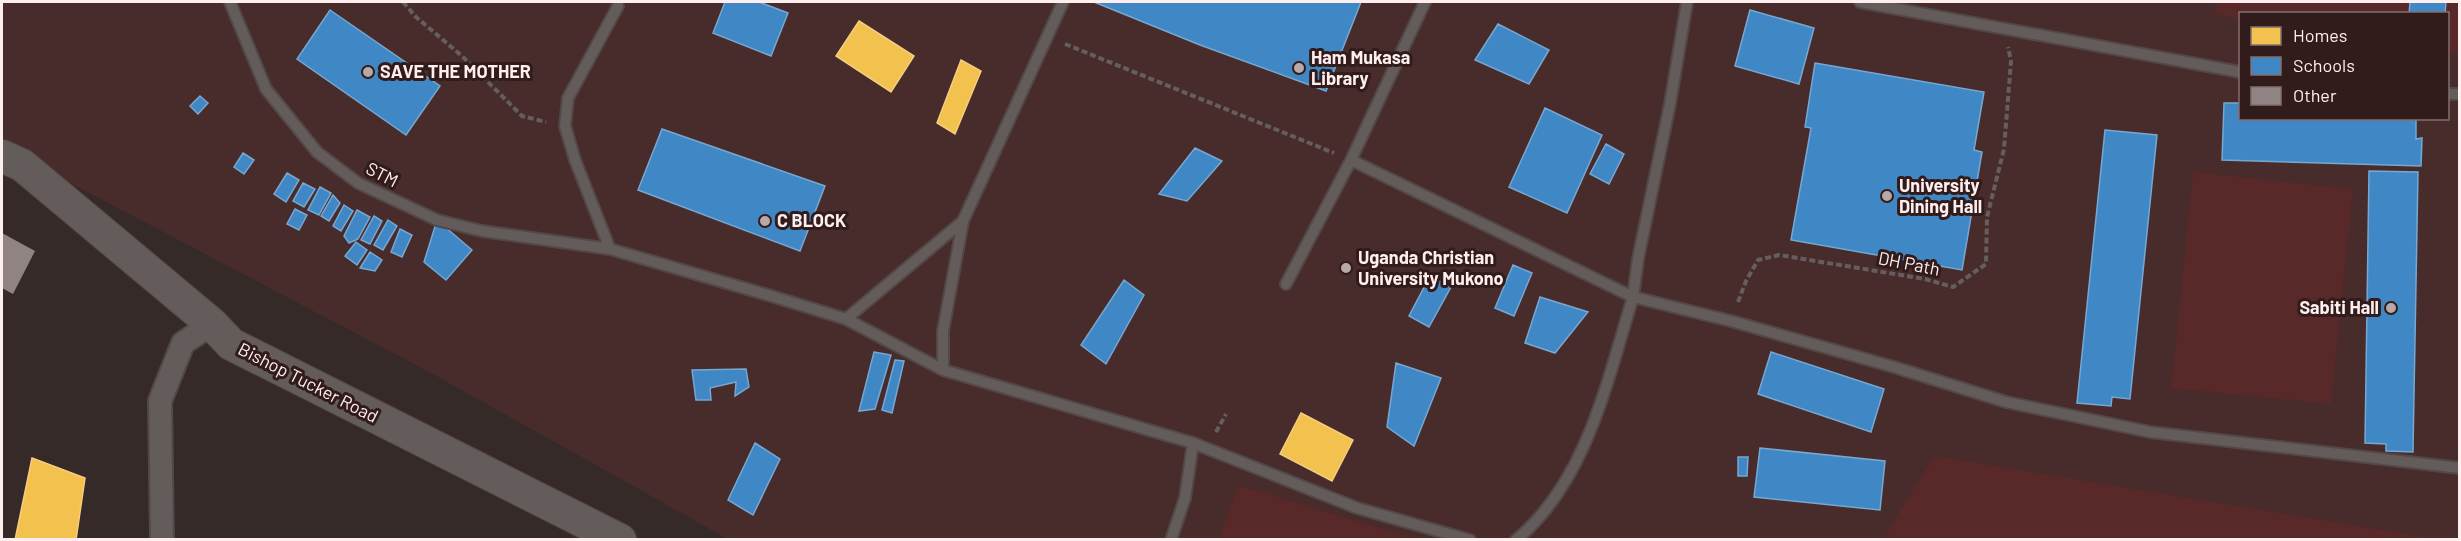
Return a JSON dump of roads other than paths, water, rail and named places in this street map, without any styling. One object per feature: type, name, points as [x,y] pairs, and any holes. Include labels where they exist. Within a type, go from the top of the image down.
[{"type":"main road","name":"Bishop Tucker Road","points":[[2,156],[22,165],[212,324],[231,344],[620,540]]},
{"type":"street","points":[[162,540],[160,400],[183,344],[212,324]]},
{"type":"lane","name":"STM","points":[[230,2],[266,89],[317,152],[358,183],[437,220],[482,231],[610,249],[846,320],[943,370],[1193,443],[1357,508],[1470,540]]},
{"type":"lane","points":[[943,370],[943,331],[963,221],[1063,2]]},
{"type":"lane","points":[[1286,284],[1351,160],[1425,2]]},
{"type":"lane","points":[[1516,540],[1535,524],[1559,491],[1585,445],[1633,297],[1638,259],[1670,104],[1687,2]]},
{"type":"lane","points":[[1860,2],[2239,72]]},
{"type":"lane","points":[[610,249],[575,160],[565,126],[568,98],[618,6]]},
{"type":"lane","points":[[1351,160],[1633,297],[1731,321],[1894,367],[2006,402],[2150,432],[2460,468]]},
{"type":"lane","points":[[846,320],[963,221]]},
{"type":"lane","points":[[1171,540],[1185,498],[1193,443]]},
{"type":"place","name":"Ham Mukasa Library","points":[[1299,68]]},
{"type":"place","name":"SAVE THE MOTHER","points":[[368,72]]},
{"type":"place","name":"University Dining Hall","points":[[1887,196]]},
{"type":"place","name":"C BLOCK","points":[[765,221]]},
{"type":"place","name":"Uganda Christian University Mukono","points":[[1346,268]]},
{"type":"place","name":"Sabiti Hall","points":[[2391,308]]}]
